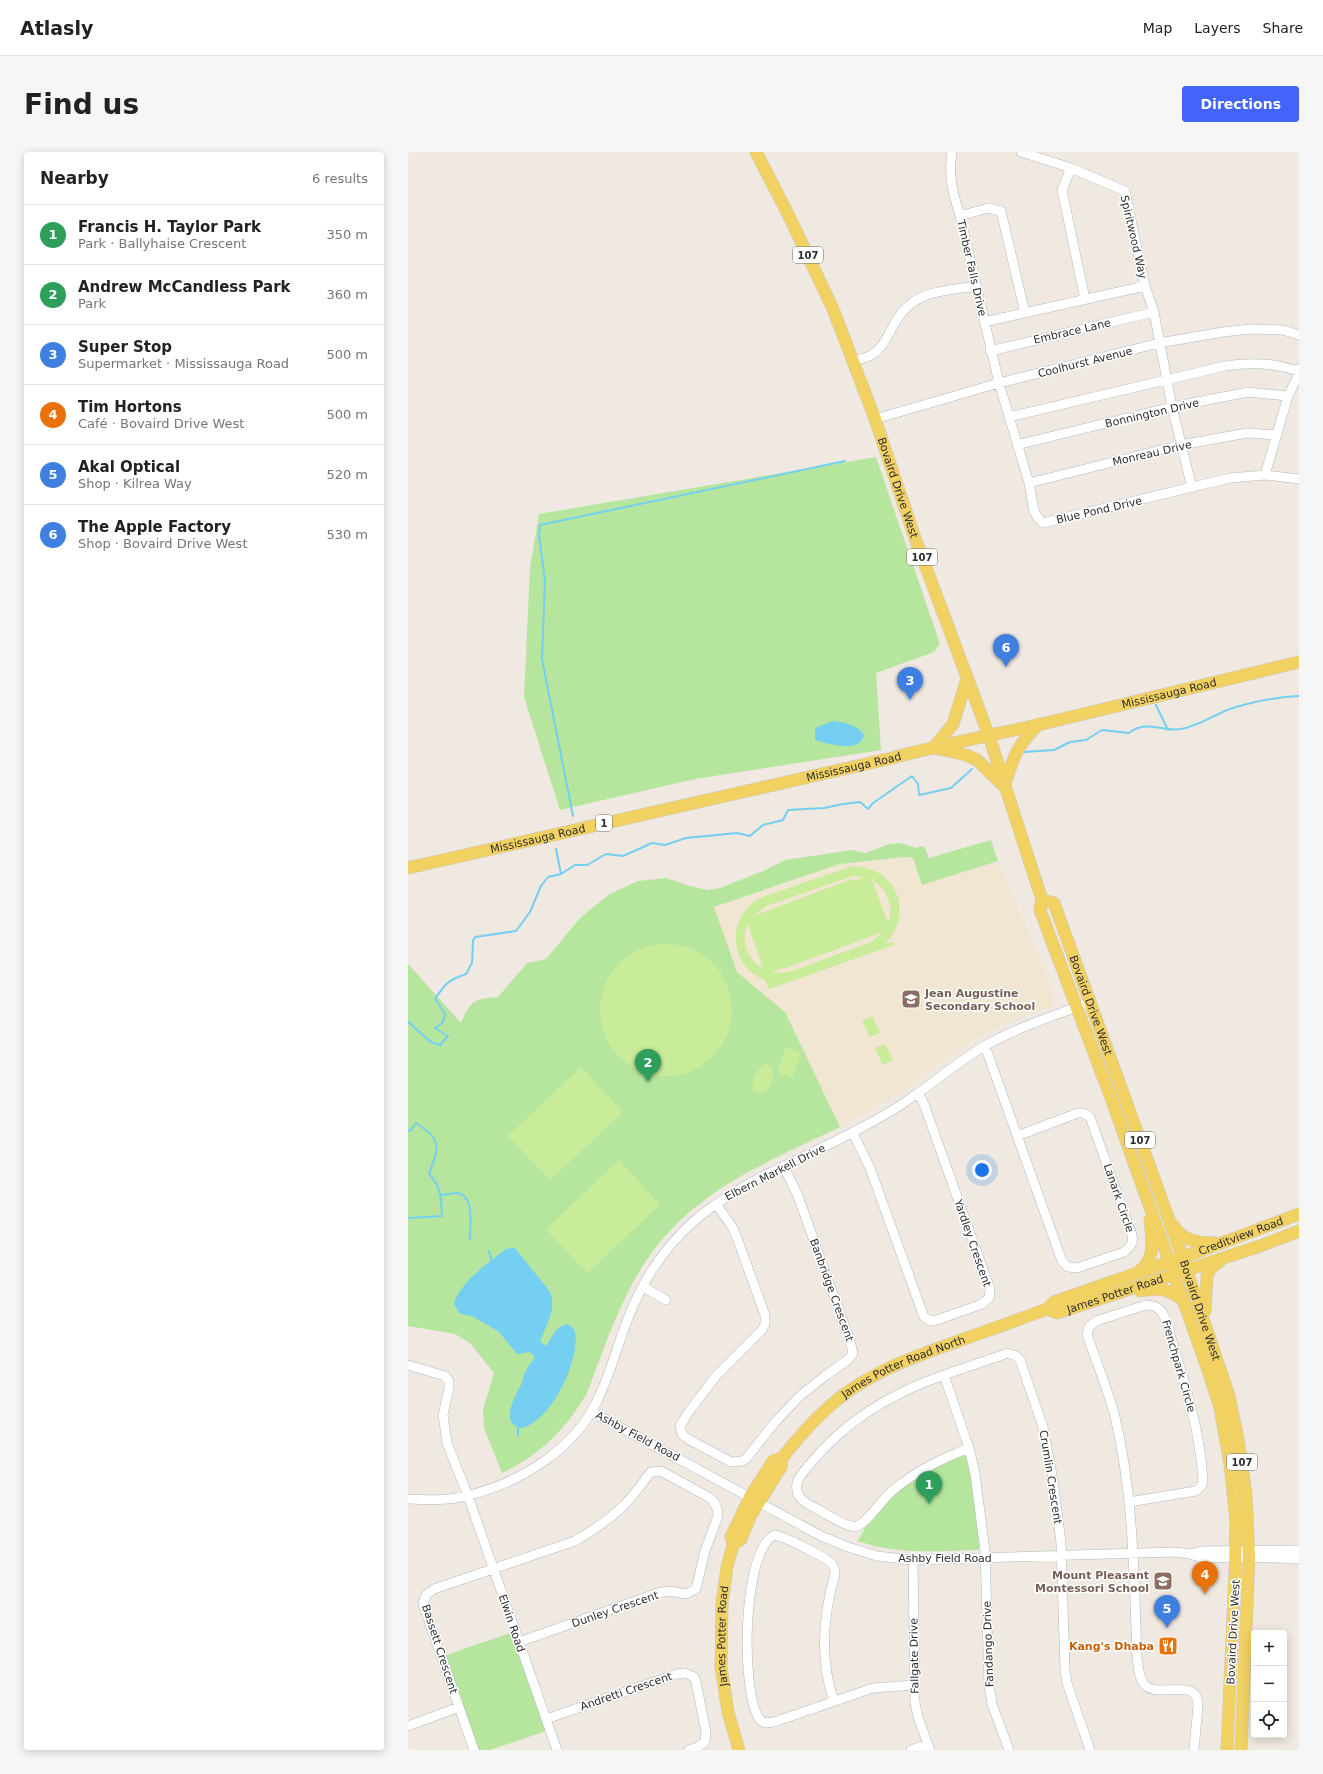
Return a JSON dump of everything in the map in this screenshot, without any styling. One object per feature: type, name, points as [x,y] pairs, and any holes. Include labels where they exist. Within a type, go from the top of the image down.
[{"type":"main road","name":"Bovaird Drive West","points":[[756,152],[822,283],[875,419],[914,538],[989,736],[1042,900],[1040,910],[1210,1373],[1220,1408],[1233,1488],[1236,1521],[1236,1554],[1227,1750]]},
{"type":"main road","name":"Mississauga Road","points":[[408,868],[892,758],[933,747],[989,736],[1122,703],[1299,662]]},
{"type":"main road","points":[[967,679],[954,724],[933,747],[966,755],[977,760],[1004,786],[1013,758],[1020,745],[1039,724]]},
{"type":"main road","name":"Bovaird Drive West","points":[[1042,900],[1054,903],[1205,1322],[1229,1396],[1238,1439],[1246,1494],[1249,1553],[1241,1750]]},
{"type":"main road","points":[[1128,1276],[1143,1268],[1148,1263],[1150,1256],[1152,1234],[1148,1203]]},
{"type":"main road","points":[[1164,1208],[1176,1231],[1188,1239],[1201,1243],[1223,1243]]},
{"type":"main road","name":"Creditview Road","points":[[1182,1258],[1299,1214]]},
{"type":"main road","name":"Creditview Road","points":[[1186,1270],[1228,1257],[1299,1231]]},
{"type":"main road","points":[[1205,1322],[1204,1298],[1207,1276],[1210,1269],[1228,1257]]},
{"type":"main road","name":"James Potter Road","points":[[1182,1258],[1172,1268],[1129,1289],[1057,1313],[1046,1309],[1054,1302],[1128,1276],[1172,1268],[1186,1270]]},
{"type":"main road","points":[[1129,1289],[1139,1291],[1148,1289],[1165,1289],[1174,1292],[1183,1300]]},
{"type":"main road","name":"James Potter Road North","points":[[782,1458],[807,1428],[828,1407],[846,1393],[878,1373],[937,1348],[1046,1309]]},
{"type":"main road","name":"James Potter Road","points":[[739,1750],[728,1712],[720,1667],[722,1604],[727,1567],[733,1545],[731,1537],[754,1499],[773,1461],[782,1458]]},
{"type":"street","name":"Timber Falls Drive","points":[[952,152],[950,170],[953,190],[990,351],[999,383]]},
{"type":"street","name":"Spiritwood Way","points":[[1021,152],[1071,168],[1125,191],[1145,286],[1154,312],[1172,407],[1192,488]]},
{"type":"street","points":[[1071,168],[1062,190],[1085,299]]},
{"type":"street","points":[[960,216],[988,208],[1000,211],[1025,313]]},
{"type":"street","points":[[853,362],[872,355],[879,349],[900,314],[915,301],[938,292],[976,286]]},
{"type":"street","points":[[984,322],[1145,286]]},
{"type":"street","name":"Embrace Lane","points":[[990,351],[1154,312]]},
{"type":"street","name":"Coolhurst Avenue","points":[[875,419],[999,383],[1159,343],[1223,332],[1251,329],[1283,330],[1299,335]]},
{"type":"street","points":[[1009,417],[1243,363],[1283,366],[1298,374],[1288,396],[1265,475]]},
{"type":"street","name":"Blue Pond Drive","points":[[999,383],[1028,483],[1034,511],[1043,523],[1230,478],[1265,475],[1299,479]]},
{"type":"street","name":"Bonnington Drive","points":[[1017,445],[1172,407],[1248,392],[1288,396]]},
{"type":"street","name":"Monreau Drive","points":[[1028,483],[1181,445],[1247,433],[1277,435]]},
{"type":"street","name":"Elbern Markell Drive","points":[[408,1499],[442,1500],[468,1496],[507,1482],[537,1466],[566,1442],[592,1412],[610,1370],[630,1314],[643,1287],[658,1262],[694,1221],[716,1204],[745,1186],[853,1133],[918,1093],[985,1046],[1004,1035],[1090,1002]]},
{"type":"street","name":"Lanark Circle","points":[[985,1046],[1017,1136],[1065,1264],[1072,1268],[1077,1268],[1124,1252],[1129,1248],[1133,1239],[1132,1235],[1090,1117],[1083,1113],[1078,1113],[1017,1136]]},
{"type":"street","name":"Yardley Crescent","points":[[853,1133],[873,1174],[924,1317],[931,1321],[937,1320],[986,1301],[989,1298],[990,1289],[924,1104],[918,1093]]},
{"type":"street","name":"Banbridge Crescent","points":[[716,1204],[733,1228],[765,1315],[765,1324],[762,1330],[717,1375],[690,1410],[680,1426],[682,1434],[688,1439],[726,1460],[735,1463],[746,1459],[775,1422],[801,1395],[849,1359],[853,1353],[798,1196],[784,1167]]},
{"type":"street","points":[[643,1287],[666,1300]]},
{"type":"street","name":"Frenchpark Circle","points":[[1129,1502],[1196,1491],[1202,1485],[1203,1480],[1191,1403],[1164,1315],[1159,1308],[1151,1305],[1146,1305],[1096,1321],[1087,1330],[1115,1417],[1129,1502],[1134,1554],[1137,1658],[1140,1673],[1145,1685],[1150,1688],[1188,1690],[1196,1694],[1198,1705],[1194,1750]]},
{"type":"street","name":"Crumlin Crescent","points":[[944,1375],[1004,1353],[1012,1354],[1018,1358],[1036,1407],[1047,1444],[1062,1556]]},
{"type":"street","name":"Elwin Road","points":[[408,1365],[444,1376],[449,1381],[449,1388],[443,1415],[445,1437],[468,1496],[557,1750]]},
{"type":"street","points":[[969,1448],[936,1462],[903,1482],[883,1499],[863,1523],[855,1527],[844,1523],[804,1502],[797,1493],[796,1485],[802,1473],[827,1445],[856,1419],[898,1393],[944,1375],[969,1448],[975,1474],[986,1558]]},
{"type":"street","name":"Ashby Field Road","points":[[592,1412],[806,1528],[848,1547],[877,1556],[913,1560],[1175,1552],[1190,1554],[1201,1551],[1236,1554],[1249,1553]]},
{"type":"street","name":"Dunley Crescent","points":[[494,1570],[569,1544],[591,1532],[623,1506],[652,1472],[661,1471],[710,1498],[718,1510],[718,1516],[705,1551],[696,1589],[686,1594],[669,1591],[658,1593],[519,1642]]},
{"type":"street","points":[[834,1701],[826,1667],[824,1635],[827,1606],[835,1574],[834,1569],[827,1561],[784,1538],[775,1535],[768,1538],[761,1551],[751,1592],[747,1626],[747,1653],[750,1682],[758,1717],[762,1721],[774,1722],[880,1686],[914,1685]]},
{"type":"street","points":[[1249,1553],[1299,1550]]},
{"type":"street","points":[[1249,1553],[1299,1559]]},
{"type":"street","points":[[1062,1556],[1065,1670],[1067,1683],[1090,1750]]},
{"type":"street","name":"Fandango Drive","points":[[986,1558],[989,1685],[992,1704],[1009,1750]]},
{"type":"street","name":"Fallgate Drive","points":[[913,1560],[914,1685],[916,1710],[929,1747]]},
{"type":"street","name":"Bassett Crescent","points":[[474,1750],[424,1604],[424,1599],[429,1592],[494,1570]]},
{"type":"street","name":"Andretti Crescent","points":[[546,1719],[670,1676],[685,1673],[694,1678],[696,1682],[706,1732],[705,1742],[698,1747],[689,1750]]},
{"type":"street","points":[[408,1726],[459,1707]]},
{"type":"street","points":[[912,1750],[929,1747]]},
{"type":"shaded area","name":"Jean Augustine Secondary School","points":[[905,857],[913,858],[922,885],[998,861],[1053,991],[1052,1007],[1002,1025],[976,1038],[896,1095],[840,1127],[785,1012],[737,972],[714,907],[840,864]]},
{"type":"green space","points":[[876,457],[940,644],[934,652],[876,673],[881,750],[695,779],[560,810],[524,697],[530,568],[539,514]]},
{"type":"green space","points":[[991,840],[998,861],[922,885],[913,858],[905,857],[840,864],[714,907],[737,972],[785,1012],[840,1127],[748,1172],[720,1189],[694,1208],[670,1230],[649,1257],[630,1288],[612,1328],[586,1395],[578,1408],[550,1441],[528,1459],[502,1473],[484,1428],[483,1410],[494,1373],[470,1343],[455,1334],[408,1326],[408,964],[461,1023],[474,1002],[498,997],[527,963],[546,959],[581,917],[610,894],[638,881],[666,878],[707,890],[720,888],[763,871],[785,860],[852,850],[866,853],[889,844],[900,843],[916,848],[924,846],[929,858]]},
{"type":"green space","points":[[850,867],[866,868],[879,873],[889,882],[896,892],[899,905],[899,918],[894,931],[885,944],[893,942],[894,945],[769,989],[765,980],[753,973],[744,964],[738,953],[736,941],[737,929],[741,917],[749,906],[760,898]],"holes":[[[853,876],[864,877],[853,881],[852,879],[753,916],[766,906]],[[872,880],[878,883],[888,898],[890,904],[890,917],[888,923]],[[748,925],[763,968],[749,955],[745,944],[745,931]],[[883,932],[871,942],[792,971],[780,973],[772,972],[782,968],[783,969]]]},
{"type":"green space","points":[[666,944],[679,945],[691,949],[703,955],[713,963],[721,973],[727,985],[731,997],[731,1023],[727,1035],[721,1047],[713,1057],[703,1065],[691,1071],[679,1075],[666,1076],[653,1075],[641,1071],[629,1065],[619,1057],[611,1047],[605,1035],[601,1023],[600,1010],[601,997],[605,985],[611,973],[619,963],[629,955],[641,949],[653,945]]},
{"type":"green space","points":[[872,1016],[880,1033],[870,1037],[862,1021]]},
{"type":"green space","points":[[885,1044],[893,1060],[883,1065],[875,1048]]},
{"type":"green space","points":[[786,1047],[801,1053],[792,1078],[777,1072]]},
{"type":"green space","points":[[764,1064],[767,1064],[772,1068],[772,1080],[769,1088],[758,1093],[753,1089],[753,1081],[757,1072]]},
{"type":"green space","points":[[581,1067],[623,1112],[550,1180],[508,1136]]},
{"type":"green space","points":[[619,1160],[660,1205],[587,1273],[546,1229]]},
{"type":"green space","points":[[962,1455],[967,1457],[971,1472],[981,1546],[978,1550],[903,1550],[858,1541],[871,1520],[897,1492],[928,1470]]},
{"type":"green space","points":[[511,1633],[546,1731],[490,1750],[479,1750],[446,1655]]},
{"type":"water","points":[[833,721],[846,723],[858,728],[864,735],[861,741],[850,746],[843,746],[815,740],[815,728]]},
{"type":"water","points":[[515,1248],[550,1292],[552,1298],[548,1323],[540,1341],[546,1346],[557,1330],[563,1325],[567,1324],[573,1328],[576,1337],[573,1359],[558,1394],[542,1415],[533,1423],[523,1428],[515,1426],[511,1422],[510,1410],[526,1371],[535,1357],[530,1352],[517,1354],[499,1332],[474,1317],[459,1313],[454,1304],[457,1296],[468,1281],[491,1260],[506,1249]]},
{"type":"waterway","points":[[573,816],[542,659],[545,581],[539,535],[540,525],[845,461]]},
{"type":"waterway","points":[[1024,752],[1054,750],[1070,742],[1086,740],[1102,730],[1129,733],[1135,729],[1148,726],[1167,729],[1181,729],[1238,706],[1273,699],[1299,696]]},
{"type":"waterway","points":[[1156,705],[1168,730]]},
{"type":"waterway","points":[[408,1022],[431,1042],[440,1045],[448,1036],[435,1028],[443,1022],[445,1014],[435,999],[448,983],[455,978],[466,974],[472,963],[473,941],[475,937],[516,931],[530,912],[541,886],[548,877],[561,874],[575,865],[587,865],[606,854],[623,856],[652,843],[665,845],[686,838],[737,833],[750,836],[763,825],[783,820],[788,810],[824,808],[860,802],[868,809],[873,803],[912,776],[918,784],[919,795],[951,788],[972,769]]},
{"type":"waterway","points":[[556,849],[561,874]]},
{"type":"waterway","points":[[408,1130],[410,1131],[416,1123],[425,1129],[435,1140],[435,1157],[429,1174],[439,1188],[442,1216],[408,1218]]},
{"type":"waterway","points":[[441,1195],[457,1193],[463,1195],[467,1199],[471,1219],[470,1239]]},
{"type":"waterway","points":[[489,1251],[492,1263]]},
{"type":"waterway","points":[[518,1426],[518,1436]]},
{"type":"place","name":"The Apple Factory","points":[[1006,667]]},
{"type":"place","name":"Super Stop","points":[[910,700]]},
{"type":"place","name":"Jean Augustine Secondary School","points":[[911,999]]},
{"type":"place","name":"Andrew McCandless Park","points":[[648,1082]]},
{"type":"place","name":"Francis H. Taylor Park","points":[[929,1504]]},
{"type":"place","name":"Mount Pleasant Montessori School","points":[[1163,1581]]},
{"type":"place","name":"Tim Hortons","points":[[1205,1594]]},
{"type":"place","name":"Akal Optical","points":[[1167,1628]]},
{"type":"place","name":"Kang's Dhaba","points":[[1168,1646]]}]
